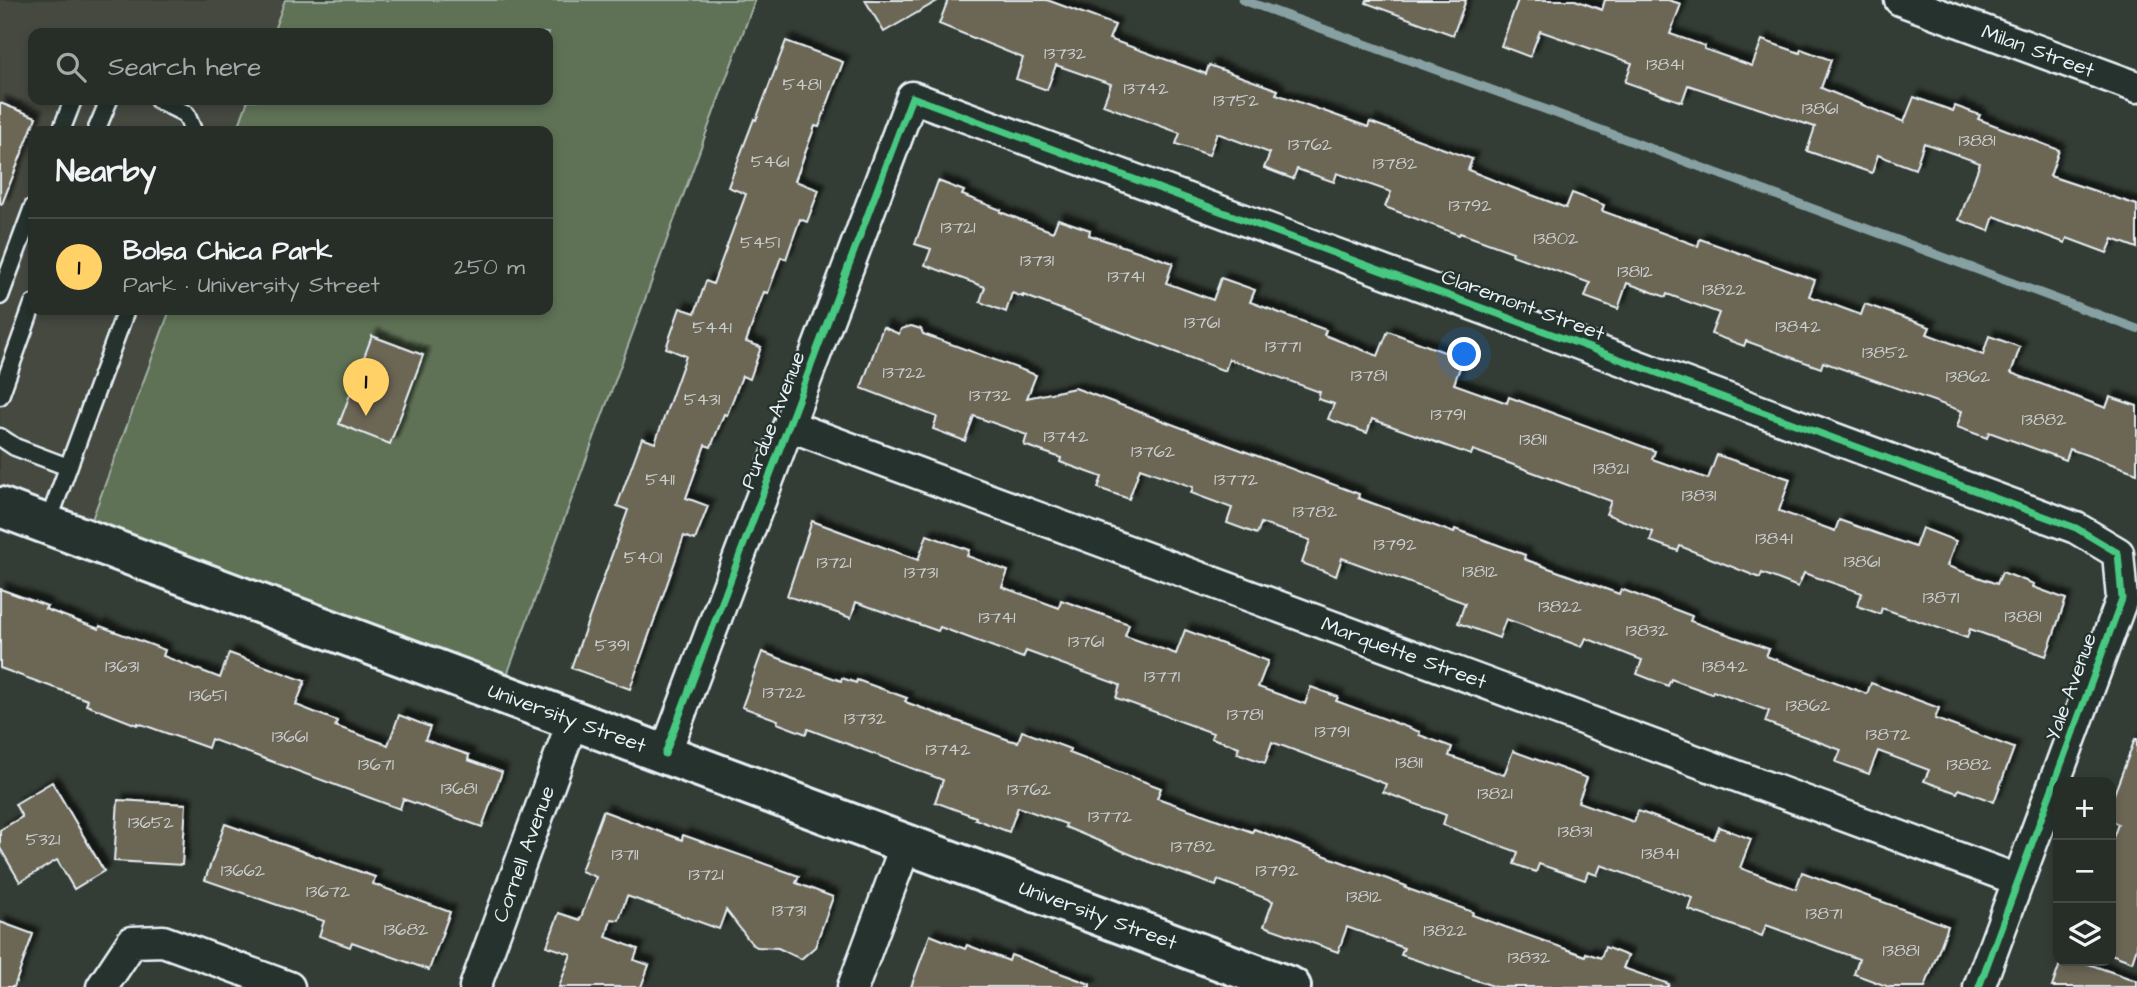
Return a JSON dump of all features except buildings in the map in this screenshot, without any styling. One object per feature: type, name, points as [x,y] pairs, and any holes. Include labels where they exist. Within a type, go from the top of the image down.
[{"type":"street","name":"Milan Street","points":[[1905,1],[2137,87]]},
{"type":"street","name":"Purdue Avenue","points":[[665,754],[912,97]]},
{"type":"street","name":"Claremont Street","points":[[912,97],[2076,528],[2118,553]]},
{"type":"street","name":"Marquette Street","points":[[790,426],[2018,880]]},
{"type":"street","name":"University Street","points":[[0,507],[906,844],[1230,976],[1291,987]]},
{"type":"street","name":"Yale Avenue","points":[[1979,987],[2122,599],[2118,553]]},
{"type":"street","name":"Cornell Avenue","points":[[475,987],[573,720]]},
{"type":"street","points":[[853,987],[906,844]]},
{"type":"street","points":[[102,987],[132,942],[163,941],[289,987]]},
{"type":"lane","points":[[63,126],[71,105]]},
{"type":"lane","points":[[98,126],[107,105]]},
{"type":"lane","points":[[168,105],[186,114],[191,126]]},
{"type":"lane","points":[[0,296],[28,220]]},
{"type":"lane","points":[[0,396],[29,315]]},
{"type":"lane","points":[[47,525],[124,315]]},
{"type":"lane","points":[[0,437],[15,447],[68,467]]},
{"type":"shaded area","points":[[0,0],[285,0],[275,28],[28,28],[28,105],[246,105],[239,126],[28,126],[28,315],[168,315],[91,522],[0,488]]},
{"type":"green space","points":[[285,0],[755,0],[507,675],[91,522],[168,315],[553,315],[553,126],[239,126],[246,105],[553,105],[553,28],[275,28]]},
{"type":"waterway","points":[[1243,0],[2137,329]]},
{"type":"cycle path","points":[[665,754],[912,97],[2076,528],[2118,553],[2122,599],[1979,987]]},
{"type":"place","name":"Bolsa Chica Park","points":[[366,416]]}]
